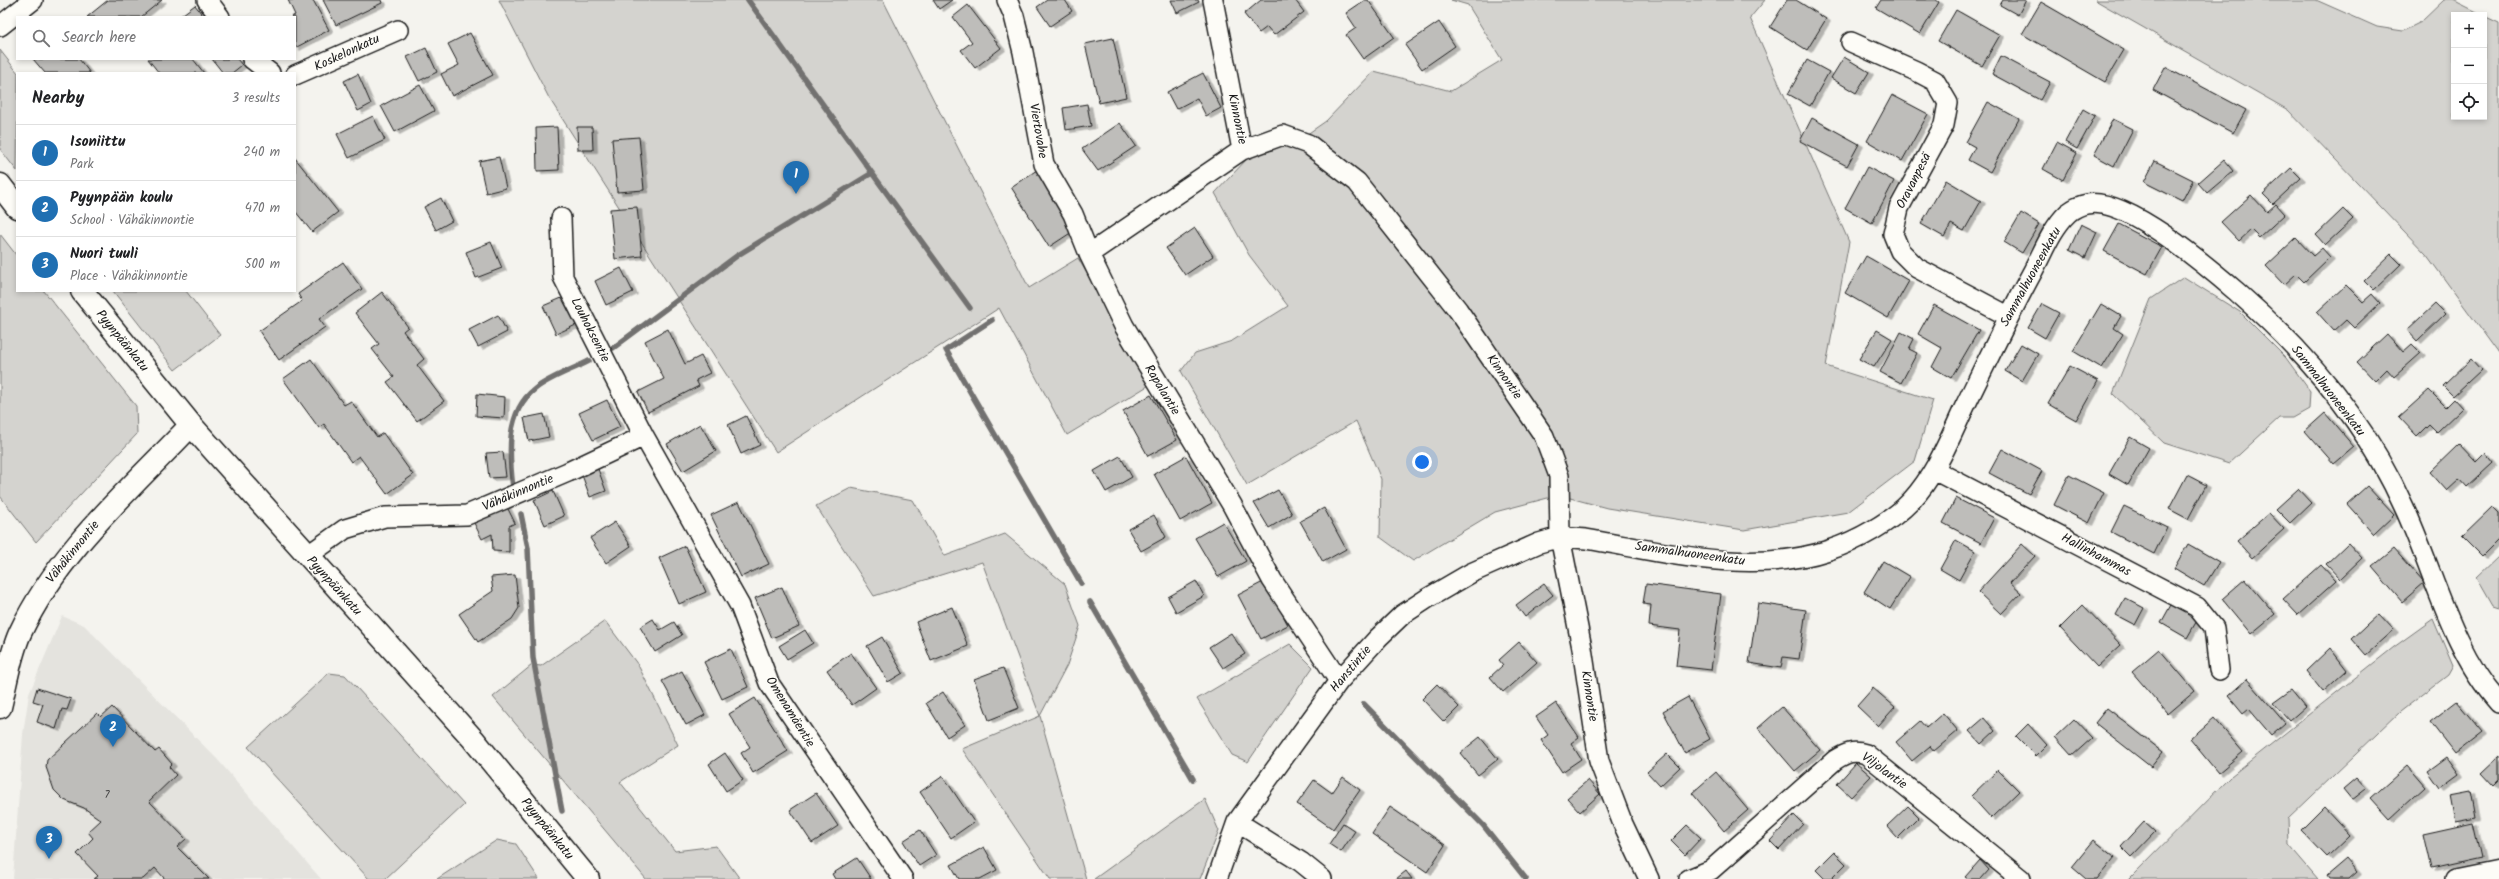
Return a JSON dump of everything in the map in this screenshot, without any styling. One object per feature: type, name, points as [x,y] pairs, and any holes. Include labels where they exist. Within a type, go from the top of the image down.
[{"type":"main road","points":[[0,185],[16,206]]},
{"type":"main road","name":"Pyynpäänkatu","points":[[83,292],[191,426],[473,739],[588,879]]},
{"type":"main road","name":"Vähäkinnontie","points":[[0,707],[20,635],[52,576],[89,529],[191,426]]},
{"type":"street","points":[[0,26],[33,0]]},
{"type":"street","points":[[207,0],[219,16]]},
{"type":"street","name":"Viertovahe","points":[[1007,0],[1014,16],[1023,52],[1044,164],[1074,214],[1089,254]]},
{"type":"street","name":"Kinnontie","points":[[1213,0],[1242,150],[1283,135],[1308,144],[1357,182],[1458,310],[1544,436],[1559,476],[1560,537],[1582,648],[1600,761],[1623,824],[1649,879]]},
{"type":"street","name":"Koskelonkatu","points":[[296,75],[398,30]]},
{"type":"street","name":"Oravanpesä","points":[[1851,42],[1935,81],[1948,103],[1944,125],[1899,208],[1892,234],[1900,251],[1917,268],[2008,316]]},
{"type":"street","points":[[253,60],[269,72]]},
{"type":"street","points":[[1089,254],[1242,150]]},
{"type":"street","name":"Sammalhuoneenkatu","points":[[1560,537],[1586,538],[1744,563],[1783,561],[1831,550],[1880,524],[1910,502],[1934,470],[2008,316],[2056,228],[2070,211],[2086,204],[2106,203],[2163,234],[2209,267],[2266,317],[2296,348],[2357,425],[2384,466],[2404,505],[2463,652],[2499,703]]},
{"type":"street","name":"Louhoksentie","points":[[562,218],[563,277],[644,436]]},
{"type":"street","name":"Rapalantie","points":[[1089,254],[1124,326],[1232,505],[1272,580],[1338,682]]},
{"type":"street","name":"Omenamäentie","points":[[644,436],[688,511],[740,606],[769,683],[903,879]]},
{"type":"street","name":"Vähäkinnontie","points":[[307,556],[345,529],[385,517],[467,515],[568,472],[644,436]]},
{"type":"street","name":"Hallinhammas","points":[[1934,470],[2197,607],[2214,628],[2220,670]]},
{"type":"street","name":"Hanstintie","points":[[1217,879],[1238,822],[1338,682],[1378,638],[1402,616],[1428,598],[1472,573],[1515,553],[1560,537]]},
{"type":"street","name":"Viljolantie","points":[[1689,879],[1717,875],[1835,760],[1845,753],[1856,751],[1866,754],[2021,879]]},
{"type":"street","points":[[1238,822],[1301,862],[1322,879]]},
{"type":"street","points":[[2455,879],[2499,870]]},
{"type":"shaded area","points":[[499,0],[883,0],[1029,288],[1078,258],[1151,384],[1067,435],[999,308],[776,452],[549,98]]},
{"type":"shaded area","points":[[1451,0],[1765,0],[1750,18],[1849,242],[1826,366],[1933,400],[1915,461],[1848,512],[1744,530],[1607,508],[1559,495],[1495,512],[1413,561],[1380,537],[1381,479],[1356,421],[1247,485],[1181,371],[1195,353],[1232,341],[1288,306],[1249,255],[1215,193],[1262,143],[1303,137],[1326,121],[1374,71],[1451,91],[1502,60],[1468,5]]},
{"type":"shaded area","points":[[2095,0],[2316,0],[2377,27],[2403,31],[2421,22],[2444,0],[2453,0],[2477,12],[2451,12],[2451,120],[2487,120],[2487,17],[2499,23],[2499,354],[2426,254],[2288,110]]},
{"type":"shaded area","points":[[0,50],[17,72],[16,72],[16,170],[0,149]]},
{"type":"shaded area","points":[[0,234],[16,255],[16,292],[45,292],[136,406],[137,434],[36,542],[0,496]]},
{"type":"shaded area","points":[[2184,277],[2240,312],[2286,358],[2310,391],[2309,409],[2293,418],[2279,418],[2229,464],[2164,443],[2113,394],[2151,299]]},
{"type":"shaded area","points":[[114,292],[187,292],[220,335],[175,370]]},
{"type":"shaded area","points":[[851,488],[913,500],[945,556],[1005,534],[1065,584],[1080,626],[1067,665],[1040,716],[982,562],[874,596],[816,506]]},
{"type":"shaded area","points":[[2499,556],[2499,607],[2493,605],[2477,577]]},
{"type":"shaded area","points":[[62,616],[84,625],[217,759],[321,879],[13,879],[23,734],[29,694]]},
{"type":"shaded area","points":[[2433,619],[2453,666],[2448,675],[2400,712],[2288,819],[2289,845],[2318,879],[2129,879],[2231,776],[2394,647]]},
{"type":"shaded area","points":[[605,621],[638,665],[678,745],[620,782],[675,851],[716,846],[740,879],[646,879],[493,697],[532,665],[541,666]]},
{"type":"shaded area","points":[[1290,644],[1313,667],[1248,762],[1232,755],[1197,699]]},
{"type":"shaded area","points":[[329,673],[345,675],[464,805],[385,879],[369,879],[248,747]]},
{"type":"shaded area","points":[[1040,716],[1086,879],[1050,879],[962,749]]},
{"type":"shaded area","points":[[1205,799],[1219,831],[1200,879],[1094,879]]},
{"type":"shaded area","points":[[497,840],[516,844],[539,879],[437,879]]},
{"type":"building","points":[[108,0],[162,0],[142,16],[88,16]]},
{"type":"building","points":[[288,0],[313,0],[329,30],[296,47],[296,16],[293,16],[295,15]]},
{"type":"building","points":[[323,0],[381,0],[382,3],[336,25]]},
{"type":"building","points":[[933,0],[952,0],[939,9]]},
{"type":"building","points":[[1047,0],[1065,0],[1072,11],[1050,26],[1037,7]]},
{"type":"building","points":[[1171,0],[1198,0],[1199,2],[1177,13]]},
{"type":"building","points":[[1261,0],[1295,0],[1304,12],[1274,35],[1267,27],[1259,33],[1244,14]]},
{"type":"building","points":[[1365,0],[1368,0],[1394,37],[1363,59],[1346,35],[1356,28],[1346,13]]},
{"type":"building","points":[[1787,0],[1796,0],[1826,19],[1807,50],[1770,27]]},
{"type":"building","points":[[1881,0],[1936,0],[1939,2],[1920,34],[1876,8]]},
{"type":"building","points":[[2003,0],[2026,0],[2018,15],[2000,5]]},
{"type":"building","points":[[2041,2],[2124,50],[2105,82],[2022,34]]},
{"type":"building","points":[[195,5],[203,16],[180,16]]},
{"type":"building","points":[[968,5],[1001,48],[975,68],[961,50],[972,42],[953,17]]},
{"type":"building","points":[[1956,10],[2000,35],[1982,66],[1938,41]]},
{"type":"building","points":[[1439,22],[1455,46],[1422,69],[1405,45]]},
{"type":"building","points":[[470,33],[493,75],[452,96],[441,74],[459,65],[448,44]]},
{"type":"building","points":[[1113,38],[1126,97],[1099,103],[1085,44]]},
{"type":"building","points":[[426,48],[437,72],[419,81],[407,57]]},
{"type":"building","points":[[2001,56],[2050,82],[2040,100],[1992,74]]},
{"type":"building","points":[[1844,57],[1869,72],[1856,93],[1831,78]]},
{"type":"building","points":[[34,60],[80,60],[89,72],[44,72]]},
{"type":"building","points":[[149,60],[194,60],[203,72],[158,72]]},
{"type":"building","points":[[213,60],[238,60],[242,65],[233,72],[222,72]]},
{"type":"building","points":[[1807,60],[1829,72],[1810,106],[1788,94]]},
{"type":"building","points":[[2165,67],[2246,110],[2233,133],[2153,90]]},
{"type":"building","points":[[1203,73],[1221,108],[1206,116],[1197,98],[1176,109],[1167,92]]},
{"type":"building","points":[[358,74],[371,104],[358,111],[344,81]]},
{"type":"building","points":[[420,85],[434,111],[395,132],[381,106]]},
{"type":"building","points":[[1892,95],[1928,114],[1902,161],[1867,141]]},
{"type":"building","points":[[1988,102],[2019,119],[1990,172],[1968,160],[1975,147],[1966,142]]},
{"type":"building","points":[[1087,104],[1091,126],[1066,130],[1063,108]]},
{"type":"building","points":[[2083,109],[2095,116],[2077,149],[2065,142]]},
{"type":"building","points":[[373,116],[385,140],[349,158],[337,134]]},
{"type":"building","points":[[1812,118],[1859,144],[1847,166],[1800,141]]},
{"type":"building","points":[[2113,119],[2133,129],[2114,166],[2094,155]]},
{"type":"building","points":[[1120,123],[1136,146],[1098,171],[1082,149]]},
{"type":"building","points":[[557,127],[559,170],[537,171],[536,128]]},
{"type":"building","points":[[577,127],[592,127],[593,150],[578,150]]},
{"type":"building","points":[[639,137],[644,190],[617,192],[612,139]]},
{"type":"building","points":[[2057,142],[2077,153],[2063,180],[2043,169]]},
{"type":"building","points":[[499,157],[506,188],[486,193],[479,161]]},
{"type":"building","points":[[296,159],[338,212],[312,232],[296,212]]},
{"type":"building","points":[[2224,160],[2233,171],[2207,193],[2198,183]]},
{"type":"building","points":[[2155,161],[2193,180],[2182,201],[2144,182]]},
{"type":"building","points":[[1867,167],[1894,181],[1872,223],[1845,208]]},
{"type":"building","points":[[2291,168],[2301,178],[2273,204],[2263,194]]},
{"type":"building","points":[[1037,170],[1075,230],[1049,247],[1011,187]]},
{"type":"building","points":[[1946,180],[1981,201],[1964,231],[1951,224],[1944,237],[1921,224]]},
{"type":"building","points":[[2251,195],[2267,212],[2276,204],[2285,214],[2259,238],[2251,230],[2239,241],[2221,222]]},
{"type":"building","points":[[441,198],[452,221],[436,230],[424,207]]},
{"type":"building","points":[[637,207],[642,256],[615,259],[610,209]]},
{"type":"building","points":[[2343,209],[2353,219],[2325,245],[2316,235]]},
{"type":"building","points":[[2021,213],[2039,224],[2022,253],[2004,242]]},
{"type":"building","points":[[2081,224],[2097,232],[2085,258],[2069,250]]},
{"type":"building","points":[[2119,224],[2162,247],[2147,274],[2104,251]]},
{"type":"building","points":[[1195,228],[1213,256],[1185,275],[1166,248]]},
{"type":"building","points":[[2296,238],[2313,256],[2322,248],[2330,257],[2304,282],[2296,274],[2284,285],[2266,266]]},
{"type":"building","points":[[491,242],[502,268],[476,278],[466,252]]},
{"type":"building","points":[[2391,254],[2401,264],[2374,290],[2364,280]]},
{"type":"building","points":[[1866,256],[1909,281],[1888,318],[1845,293]]},
{"type":"building","points":[[343,262],[362,289],[319,319],[325,327],[279,360],[259,331],[302,301],[298,294]]},
{"type":"building","points":[[621,268],[633,292],[606,305],[595,281]]},
{"type":"building","points":[[2346,285],[2363,302],[2372,294],[2380,303],[2354,328],[2346,320],[2334,331],[2317,312]]},
{"type":"building","points":[[382,292],[408,327],[403,331],[424,359],[417,365],[444,401],[417,421],[387,382],[394,377],[372,349],[379,344],[355,313]]},
{"type":"building","points":[[564,297],[576,325],[556,334],[543,306]]},
{"type":"building","points":[[2042,304],[2059,313],[2045,338],[2028,328]]},
{"type":"building","points":[[2101,304],[2121,316],[2114,328],[2123,334],[2102,368],[2073,351]]},
{"type":"building","points":[[2435,304],[2445,314],[2417,341],[2407,330]]},
{"type":"building","points":[[1934,305],[1979,330],[1951,378],[1932,367],[1942,348],[1918,334]]},
{"type":"building","points":[[498,315],[507,332],[478,347],[469,330]]},
{"type":"building","points":[[668,329],[685,364],[701,356],[710,373],[696,380],[699,386],[648,412],[638,392],[664,379],[645,341]]},
{"type":"building","points":[[1877,330],[1892,339],[1874,367],[1859,359]]},
{"type":"building","points":[[1901,332],[1914,339],[1909,349],[1917,353],[1901,383],[1880,372]]},
{"type":"building","points":[[2387,334],[2403,352],[2412,344],[2421,353],[2394,377],[2387,369],[2375,381],[2357,362]]},
{"type":"building","points":[[2021,344],[2038,354],[2022,381],[2005,371]]},
{"type":"building","points":[[311,359],[344,405],[351,401],[377,437],[383,433],[413,475],[387,494],[359,456],[351,462],[324,424],[319,428],[283,379]]},
{"type":"building","points":[[2471,359],[2481,370],[2453,396],[2443,386]]},
{"type":"building","points":[[2070,366],[2098,381],[2076,420],[2048,404]]},
{"type":"building","points":[[2429,390],[2446,407],[2454,399],[2462,408],[2437,432],[2429,424],[2417,436],[2399,417]]},
{"type":"building","points":[[477,394],[505,397],[504,418],[476,416]]},
{"type":"building","points":[[1151,395],[1177,440],[1148,456],[1123,411]]},
{"type":"building","points":[[607,400],[620,427],[593,440],[579,413]]},
{"type":"building","points":[[2325,413],[2354,447],[2334,464],[2305,431]]},
{"type":"building","points":[[544,414],[549,437],[529,441],[524,418]]},
{"type":"building","points":[[746,416],[760,445],[741,454],[728,425]]},
{"type":"building","points":[[700,424],[716,451],[683,471],[667,444]]},
{"type":"building","points":[[2130,437],[2149,448],[2128,485],[2109,474]]},
{"type":"building","points":[[2459,444],[2476,462],[2485,453],[2493,463],[2467,487],[2460,479],[2447,491],[2430,472]]},
{"type":"building","points":[[2002,449],[2042,471],[2029,494],[1989,473]]},
{"type":"building","points":[[503,452],[506,477],[489,478],[486,453]]},
{"type":"building","points":[[1120,456],[1132,477],[1106,492],[1094,471]]},
{"type":"building","points":[[1186,456],[1212,503],[1180,521],[1154,474]]},
{"type":"building","points":[[598,469],[606,491],[590,497],[582,475]]},
{"type":"building","points":[[2069,475],[2104,493],[2089,523],[2054,505]]},
{"type":"building","points":[[2187,475],[2206,485],[2188,519],[2169,509]]},
{"type":"building","points":[[2367,486],[2394,515],[2374,534],[2347,504]]},
{"type":"building","points":[[2298,489],[2311,503],[2290,523],[2276,509]]},
{"type":"building","points":[[1278,490],[1292,514],[1269,528],[1254,503]]},
{"type":"building","points":[[553,491],[564,516],[545,525],[534,500]]},
{"type":"building","points":[[1956,498],[1994,518],[1981,543],[1943,523]]},
{"type":"building","points":[[739,502],[769,564],[741,577],[711,515]]},
{"type":"building","points":[[506,505],[515,523],[509,526],[509,552],[493,551],[492,534],[482,539],[473,521]]},
{"type":"building","points":[[2124,506],[2167,527],[2154,554],[2111,532]]},
{"type":"building","points":[[2492,507],[2499,514],[2499,539],[2482,556],[2462,536]]},
{"type":"building","points":[[1324,508],[1346,549],[1323,562],[1300,521]]},
{"type":"building","points":[[2269,513],[2284,529],[2252,558],[2237,541]]},
{"type":"building","points":[[1154,515],[1166,537],[1141,551],[1128,529]]},
{"type":"building","points":[[615,522],[631,546],[606,563],[590,538]]},
{"type":"building","points":[[1223,522],[1246,561],[1218,577],[1195,538]]},
{"type":"building","points":[[1956,540],[1975,551],[1959,580],[1940,569]]},
{"type":"building","points":[[2348,543],[2362,558],[2340,579],[2326,564]]},
{"type":"building","points":[[2022,544],[2035,556],[2010,583],[2021,593],[2001,614],[1978,592]]},
{"type":"building","points":[[2188,544],[2219,562],[2204,586],[2174,568]]},
{"type":"building","points":[[685,546],[706,592],[679,604],[659,558]]},
{"type":"building","points":[[2394,549],[2424,583],[2402,602],[2372,567]]},
{"type":"building","points":[[1883,561],[1910,577],[1890,609],[1864,592]]},
{"type":"building","points":[[2321,565],[2336,581],[2298,615],[2283,599]]},
{"type":"building","points":[[515,575],[519,608],[512,619],[478,642],[459,614],[493,591],[491,577]]},
{"type":"building","points":[[2245,579],[2275,614],[2251,634],[2222,599]]},
{"type":"building","points":[[1196,581],[1204,596],[1176,612],[1168,597]]},
{"type":"building","points":[[1265,581],[1288,625],[1261,639],[1238,595]]},
{"type":"building","points":[[1544,584],[1553,595],[1525,617],[1516,605]]},
{"type":"building","points":[[1646,584],[1721,594],[1711,670],[1676,666],[1680,630],[1649,626],[1651,605],[1643,604]]},
{"type":"building","points":[[782,587],[799,626],[772,638],[755,598]]},
{"type":"building","points":[[2125,598],[2144,608],[2135,625],[2116,615]]},
{"type":"building","points":[[1758,603],[1806,610],[1799,659],[1783,657],[1781,668],[1749,663]]},
{"type":"building","points":[[2172,603],[2199,617],[2187,638],[2161,623]]},
{"type":"building","points":[[2083,605],[2121,645],[2097,667],[2060,628]]},
{"type":"building","points":[[952,607],[968,646],[931,661],[916,622]]},
{"type":"building","points":[[2379,614],[2394,630],[2366,655],[2352,639]]},
{"type":"building","points":[[653,619],[660,630],[674,622],[682,635],[655,652],[640,627]]},
{"type":"building","points":[[805,630],[813,643],[787,659],[779,646]]},
{"type":"building","points":[[1231,633],[1245,654],[1223,668],[1209,647]]},
{"type":"building","points":[[882,637],[903,673],[888,682],[867,646]]},
{"type":"building","points":[[1519,642],[1537,662],[1503,692],[1490,677],[1503,665],[1499,660]]},
{"type":"building","points":[[2330,648],[2347,670],[2323,692],[2306,671]]},
{"type":"building","points":[[731,649],[748,687],[722,699],[704,662]]},
{"type":"building","points":[[2159,649],[2195,691],[2168,714],[2132,672]]},
{"type":"building","points":[[851,653],[876,688],[852,705],[827,670]]},
{"type":"building","points":[[1003,668],[1019,708],[989,720],[974,679]]},
{"type":"building","points":[[682,671],[705,715],[686,725],[662,681]]},
{"type":"building","points":[[2247,679],[2285,723],[2271,735],[2249,709],[2243,714],[2228,696]]},
{"type":"building","points":[[1437,684],[1459,707],[1444,722],[1422,699]]},
{"type":"building","points":[[37,688],[71,699],[67,710],[62,709],[56,729],[37,722],[43,704],[33,701]]},
{"type":"building","points":[[1873,688],[1895,707],[1878,726],[1857,706]]},
{"type":"building","points":[[2291,690],[2305,707],[2289,721],[2273,703]]},
{"type":"building","points":[[943,692],[965,725],[947,737],[926,703]]},
{"type":"building","points":[[1688,697],[1710,739],[1685,753],[1663,711]]},
{"type":"building","points":[[755,698],[788,751],[753,773],[741,753],[750,747],[729,714]]},
{"type":"building","points":[[2457,701],[2483,732],[2455,754],[2430,722]]},
{"type":"building","points":[[1556,703],[1579,737],[1571,743],[1581,759],[1562,772],[1541,740],[1548,735],[1536,717]]},
{"type":"building","points":[[112,707],[155,752],[159,749],[172,764],[169,767],[176,775],[149,801],[186,839],[177,847],[209,879],[165,879],[155,868],[143,879],[94,879],[98,876],[77,854],[93,838],[88,832],[101,820],[84,808],[64,800],[54,790],[46,767],[47,760],[97,713],[101,717]]},
{"type":"building","points":[[1782,707],[1820,750],[1795,771],[1758,728]]},
{"type":"building","points":[[2107,708],[2163,752],[2151,767],[2095,723]]},
{"type":"building","points":[[1943,713],[1958,731],[1934,751],[1930,746],[1912,761],[1896,742],[1920,721],[1926,728]]},
{"type":"building","points":[[1984,718],[1995,731],[1981,744],[1969,731]]},
{"type":"building","points":[[2214,718],[2243,752],[2218,773],[2190,739]]},
{"type":"building","points":[[2074,719],[2092,738],[2072,756],[2055,737]]},
{"type":"building","points":[[2028,724],[2047,745],[2036,756],[2016,736]]},
{"type":"building","points":[[1480,737],[1498,759],[1478,775],[1460,753]]},
{"type":"building","points":[[725,753],[743,780],[726,791],[709,764]]},
{"type":"building","points":[[1667,754],[1680,767],[1660,786],[1647,772]]},
{"type":"building","points":[[2499,756],[2499,780],[2493,786],[2481,773]]},
{"type":"building","points":[[2447,757],[2459,774],[2440,788],[2428,771]]},
{"type":"building","points":[[1856,763],[1871,776],[1851,797],[1837,784]]},
{"type":"building","points":[[2407,766],[2425,787],[2390,819],[2371,798]]},
{"type":"building","points":[[1998,770],[2019,791],[1991,818],[1971,796]]},
{"type":"building","points":[[1716,772],[1748,810],[1724,831],[1692,793]]},
{"type":"building","points":[[943,776],[974,822],[951,838],[920,792]]},
{"type":"building","points":[[1343,777],[1360,790],[1333,829],[1297,804],[1314,780],[1332,793]]},
{"type":"building","points":[[2356,778],[2366,789],[2352,800],[2343,789]]},
{"type":"building","points":[[1588,780],[1600,794],[1580,812],[1567,798]]},
{"type":"building","points":[[2471,791],[2476,818],[2455,822],[2450,795]]},
{"type":"building","points":[[816,793],[838,826],[812,843],[790,810]]},
{"type":"building","points":[[1908,806],[1919,817],[1898,838],[1887,826]]},
{"type":"building","points":[[1390,807],[1445,845],[1427,872],[1372,834]]},
{"type":"building","points":[[2324,807],[2350,835],[2327,857],[2301,830]]},
{"type":"building","points":[[1794,815],[1803,824],[1779,850],[1770,841]]},
{"type":"building","points":[[2144,822],[2155,832],[2131,857],[2121,847]]},
{"type":"building","points":[[1343,823],[1355,831],[1341,852],[1329,844]]},
{"type":"building","points":[[2473,823],[2481,858],[2431,869],[2423,834]]},
{"type":"building","points":[[1687,825],[1701,838],[1685,855],[1671,841]]},
{"type":"building","points":[[920,830],[936,855],[919,866],[903,841]]},
{"type":"building","points":[[2094,840],[2115,857],[2097,879],[2086,879],[2072,867]]},
{"type":"building","points":[[984,847],[997,870],[980,879],[959,879],[951,865]]},
{"type":"building","points":[[1834,852],[1846,864],[1831,879],[1825,879],[1816,870]]},
{"type":"building","points":[[857,858],[871,879],[835,879],[832,874]]},
{"type":"building","points":[[2346,859],[2357,872],[2349,879],[2328,879],[2326,876]]},
{"type":"building","points":[[1980,860],[1989,870],[1981,879],[1968,879],[1965,877]]},
{"type":"building","points":[[1406,871],[1412,879],[1396,879]]},
{"type":"waterway","points":[[613,348],[738,255],[872,173],[748,0]]},
{"type":"waterway","points":[[872,173],[970,308]]},
{"type":"waterway","points":[[992,320],[946,350],[1081,583]]},
{"type":"waterway","points":[[513,488],[510,448],[511,435],[518,410],[525,399],[535,389],[554,377],[589,361]]},
{"type":"waterway","points":[[521,514],[528,548],[533,658],[562,811]]},
{"type":"waterway","points":[[1090,602],[1193,779]]},
{"type":"waterway","points":[[1364,704],[1483,825],[1526,879]]},
{"type":"place","name":"Isoniittu","points":[[796,194]]},
{"type":"place","name":"Pyynpään koulu","points":[[113,747]]},
{"type":"place","name":"Nuori tuuli","points":[[49,859]]}]
